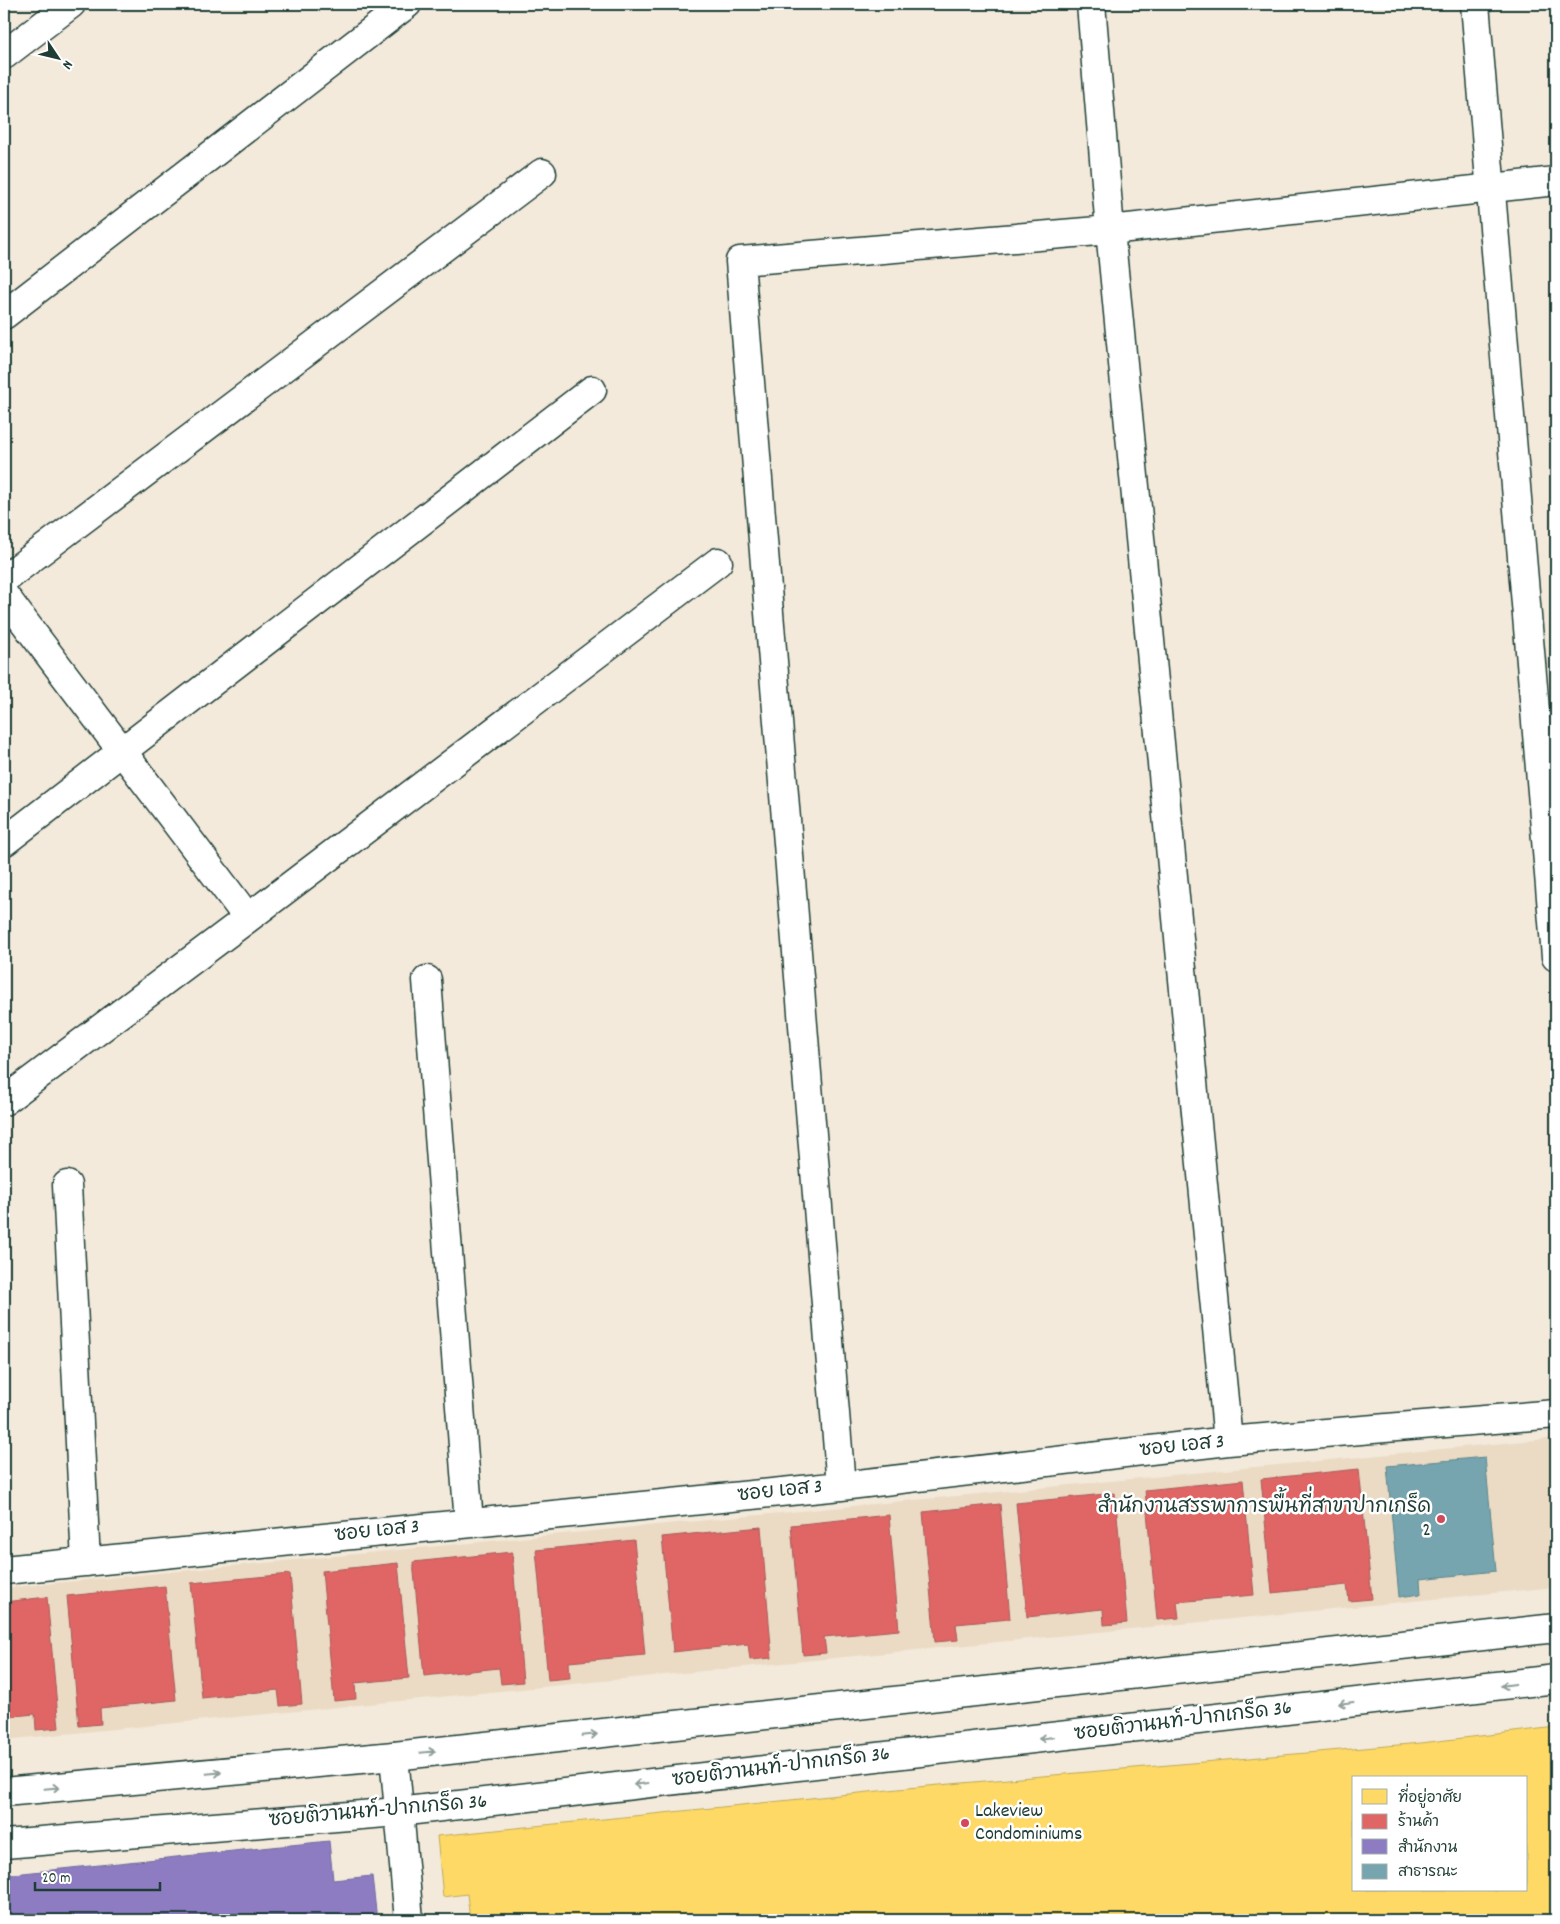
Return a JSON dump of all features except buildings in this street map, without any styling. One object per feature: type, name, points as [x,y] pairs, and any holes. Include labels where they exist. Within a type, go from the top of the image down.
[{"type":"street","points":[[4,55],[71,4]]},
{"type":"street","points":[[4,315],[407,4]]},
{"type":"street","points":[[1091,4],[1110,230],[1228,1442]]},
{"type":"street","points":[[1475,4],[1556,957]]},
{"type":"street","points":[[4,579],[542,173]]},
{"type":"street","points":[[841,1486],[740,261],[1110,230],[1556,182]]},
{"type":"street","points":[[4,842],[592,390]]},
{"type":"street","points":[[4,1101],[718,562]]},
{"type":"street","points":[[4,595],[248,918]]},
{"type":"street","points":[[427,980],[469,1523]]},
{"type":"street","points":[[67,1185],[86,1562]]},
{"type":"street","name":"ซอย เอส 3","points":[[4,1570],[841,1486],[1228,1442],[1556,1414]]},
{"type":"street","points":[[4,1792],[394,1756],[1556,1628]]},
{"type":"street","name":"ซอยติวานนท์-ปากเกร็ด 36","points":[[4,1844],[398,1812],[1556,1679]]},
{"type":"street","points":[[394,1756],[409,1920]]},
{"type":"shaded area","points":[[1556,1438],[1556,1587],[4,1740],[4,1588]]},
{"type":"place","name":"สำนักงานสรรพาการพื้นที่สาขาปากเกร็ด 2","points":[[1441,1519]]},
{"type":"place","name":"Lakeview Condominiums","points":[[965,1823]]}]
